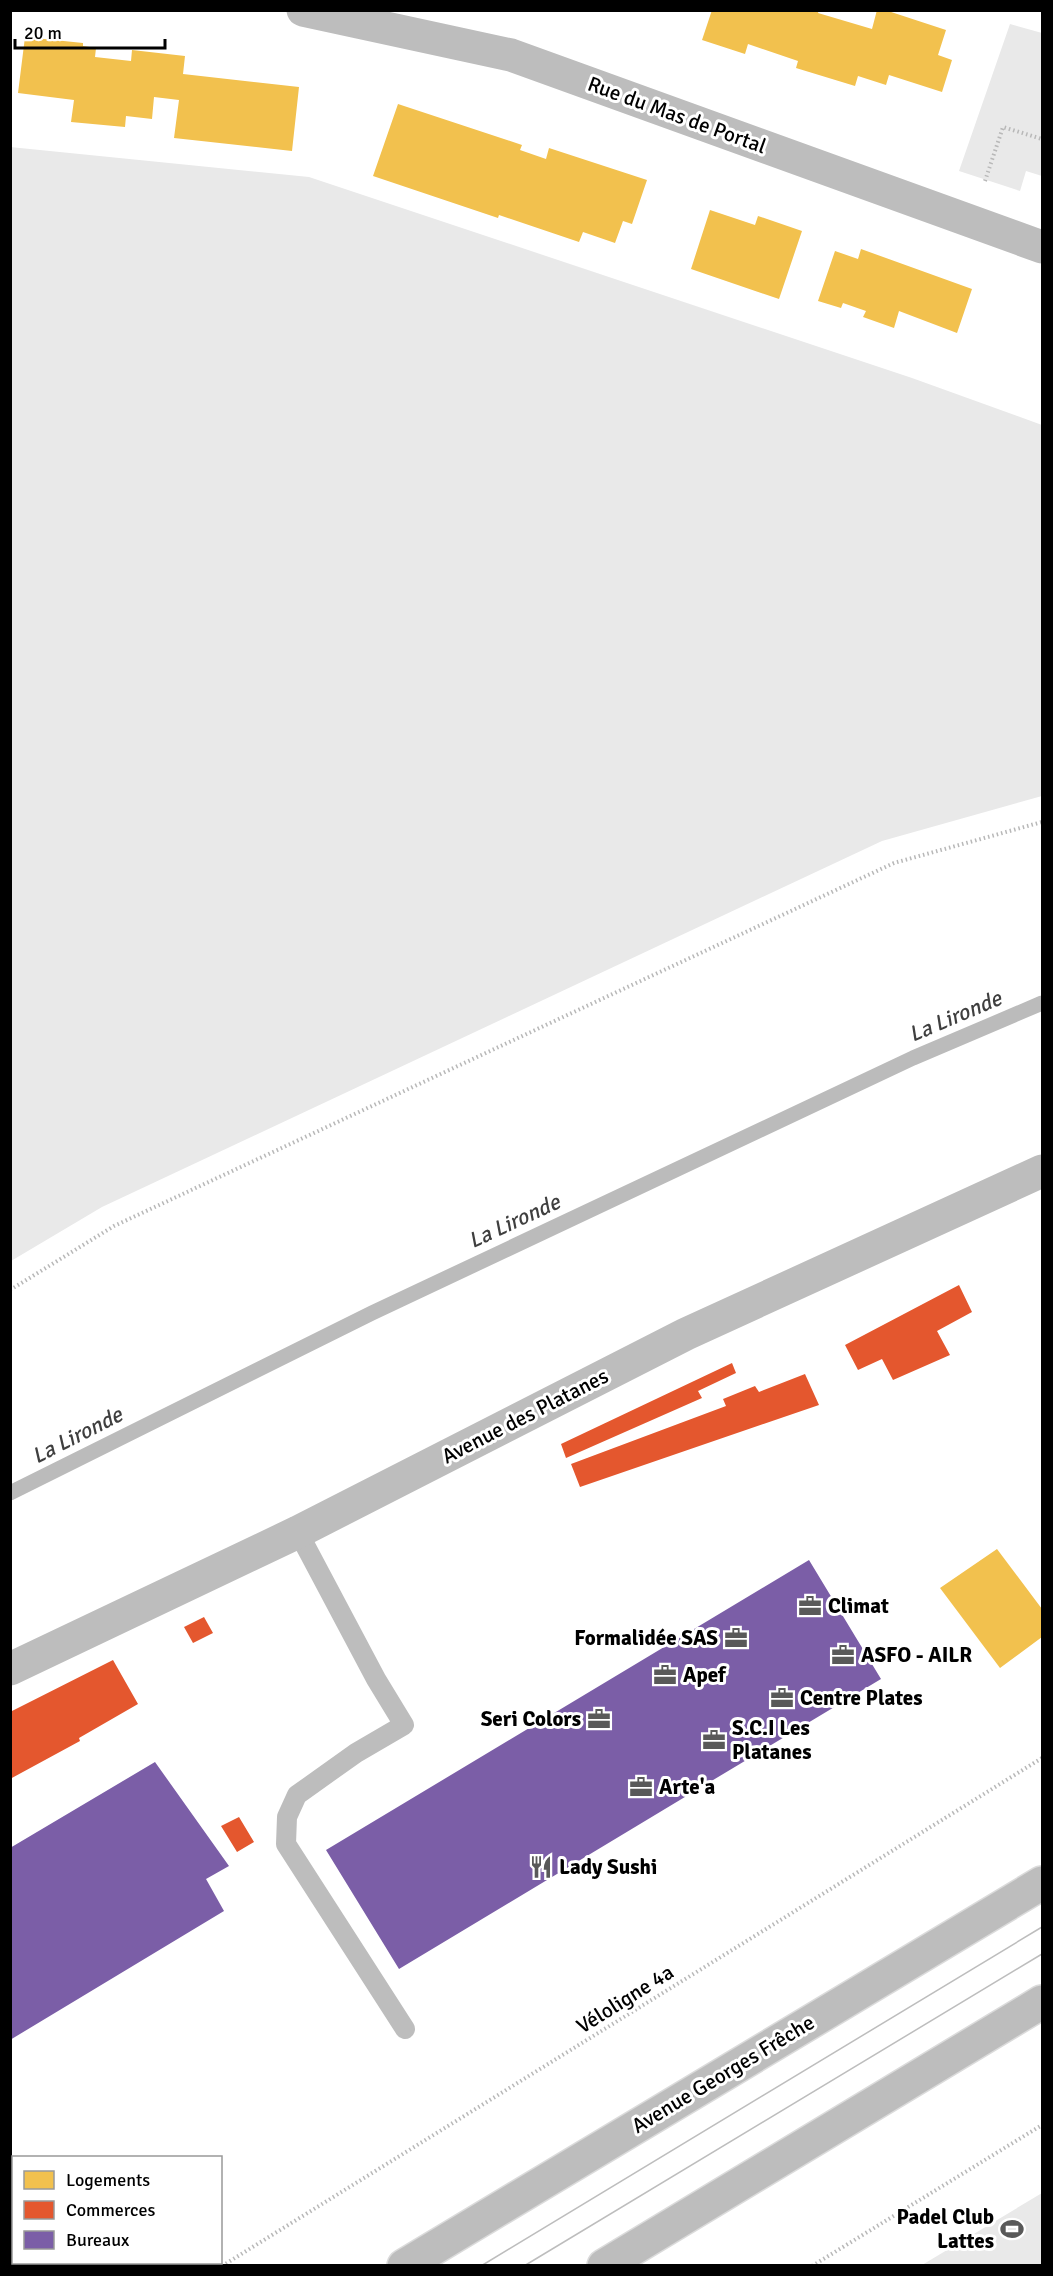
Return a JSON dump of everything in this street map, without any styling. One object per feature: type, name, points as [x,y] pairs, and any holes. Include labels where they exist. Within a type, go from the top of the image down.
[{"type":"street","name":"Rue du Mas de Portal","points":[[303,10],[511,55],[1042,247]]},
{"type":"street","name":"Avenue des Platanes","points":[[10,1669],[298,1532],[686,1334],[1042,1171]]},
{"type":"street","name":"Avenue Georges Frêche","points":[[404,2265],[1042,1883]]},
{"type":"street","points":[[604,2265],[1042,2002]]},
{"type":"lane","points":[[298,1532],[376,1679],[404,1725],[356,1753],[297,1795],[287,1817],[286,1844],[405,2029]]},
{"type":"path","points":[[983,185],[1003,127],[1042,139]]},
{"type":"path","points":[[10,1290],[114,1226],[894,863],[1042,822]]},
{"type":"path","name":"Véloligne 4a","points":[[222,2265],[1042,1758]]},
{"type":"path","points":[[812,2265],[1042,2125]]},
{"type":"shaded area","points":[[1010,24],[1042,33],[1042,176],[1026,171],[1020,191],[959,171]]},
{"type":"shaded area","points":[[10,147],[309,177],[912,378],[1042,425],[1042,796],[882,841],[102,1207],[11,1261]]},
{"type":"shaded area","name":"Padel Club Lattes","points":[[1042,2193],[1042,2265],[922,2265]]},
{"type":"building: Logements","points":[[712,10],[819,10],[818,13],[872,29],[877,10],[885,10],[946,30],[938,55],[952,60],[942,92],[889,75],[886,85],[858,76],[855,86],[796,68],[798,61],[748,44],[745,54],[702,40]]},
{"type":"building: Logements","points":[[25,37],[83,43],[83,46],[96,48],[95,57],[131,61],[132,50],[185,56],[183,74],[299,87],[292,151],[174,138],[179,100],[154,97],[152,119],[126,116],[125,127],[71,122],[74,100],[18,93]]},
{"type":"building: Logements","points":[[398,104],[522,145],[520,150],[546,159],[549,148],[647,180],[632,224],[623,221],[615,243],[583,232],[579,242],[499,215],[498,218],[373,176]]},
{"type":"building: Logements","points":[[710,210],[755,225],[758,216],[802,231],[779,299],[691,269]]},
{"type":"building: Logements","points":[[861,249],[972,289],[957,333],[899,311],[894,328],[863,317],[866,311],[843,303],[841,308],[818,301],[835,251],[858,259]]},
{"type":"building: Logements","points":[[997,1549],[1042,1609],[1042,1637],[1000,1668],[940,1588]]},
{"type":"building: Commerces","points":[[959,1285],[972,1312],[937,1331],[950,1355],[893,1380],[882,1359],[858,1370],[845,1345]]},
{"type":"building: Commerces","points":[[732,1363],[736,1373],[698,1391],[702,1398],[566,1458],[561,1444]]},
{"type":"building: Commerces","points":[[805,1374],[819,1405],[580,1487],[571,1464],[726,1406],[723,1399],[755,1386],[759,1392]]},
{"type":"building: Commerces","points":[[204,1617],[213,1633],[193,1643],[184,1627]]},
{"type":"building: Commerces","points":[[113,1660],[138,1704],[79,1738],[80,1741],[10,1779],[10,1712]]},
{"type":"building: Commerces","points":[[239,1817],[254,1842],[237,1852],[221,1826]]},
{"type":"building: Bureaux","points":[[809,1560],[881,1679],[399,1969],[326,1850]]},
{"type":"building: Bureaux","points":[[155,1762],[229,1866],[206,1879],[224,1911],[10,2040],[10,1848]]},
{"type":"waterway","name":"La Lironde","points":[[10,1493],[372,1313],[913,1058],[1042,1003]]},
{"type":"tram line","points":[[481,2266],[1042,1927]]},
{"type":"tram line","points":[[524,2266],[1042,1954]]},
{"type":"place","name":"Climat","points":[[810,1606]]},
{"type":"place","name":"Formalidée SAS","points":[[736,1638]]},
{"type":"place","name":"ASFO - AILR","points":[[843,1655]]},
{"type":"place","name":"Apef","points":[[665,1675]]},
{"type":"place","name":"Centre Plates","points":[[782,1698]]},
{"type":"place","name":"Seri Colors","points":[[599,1719]]},
{"type":"place","name":"S.C.I Les Platanes","points":[[714,1740]]},
{"type":"place","name":"Arte'a","points":[[641,1787]]},
{"type":"place","name":"Lady Sushi","points":[[541,1867]]},
{"type":"place","name":"Padel Club Lattes","points":[[1012,2229]]}]
